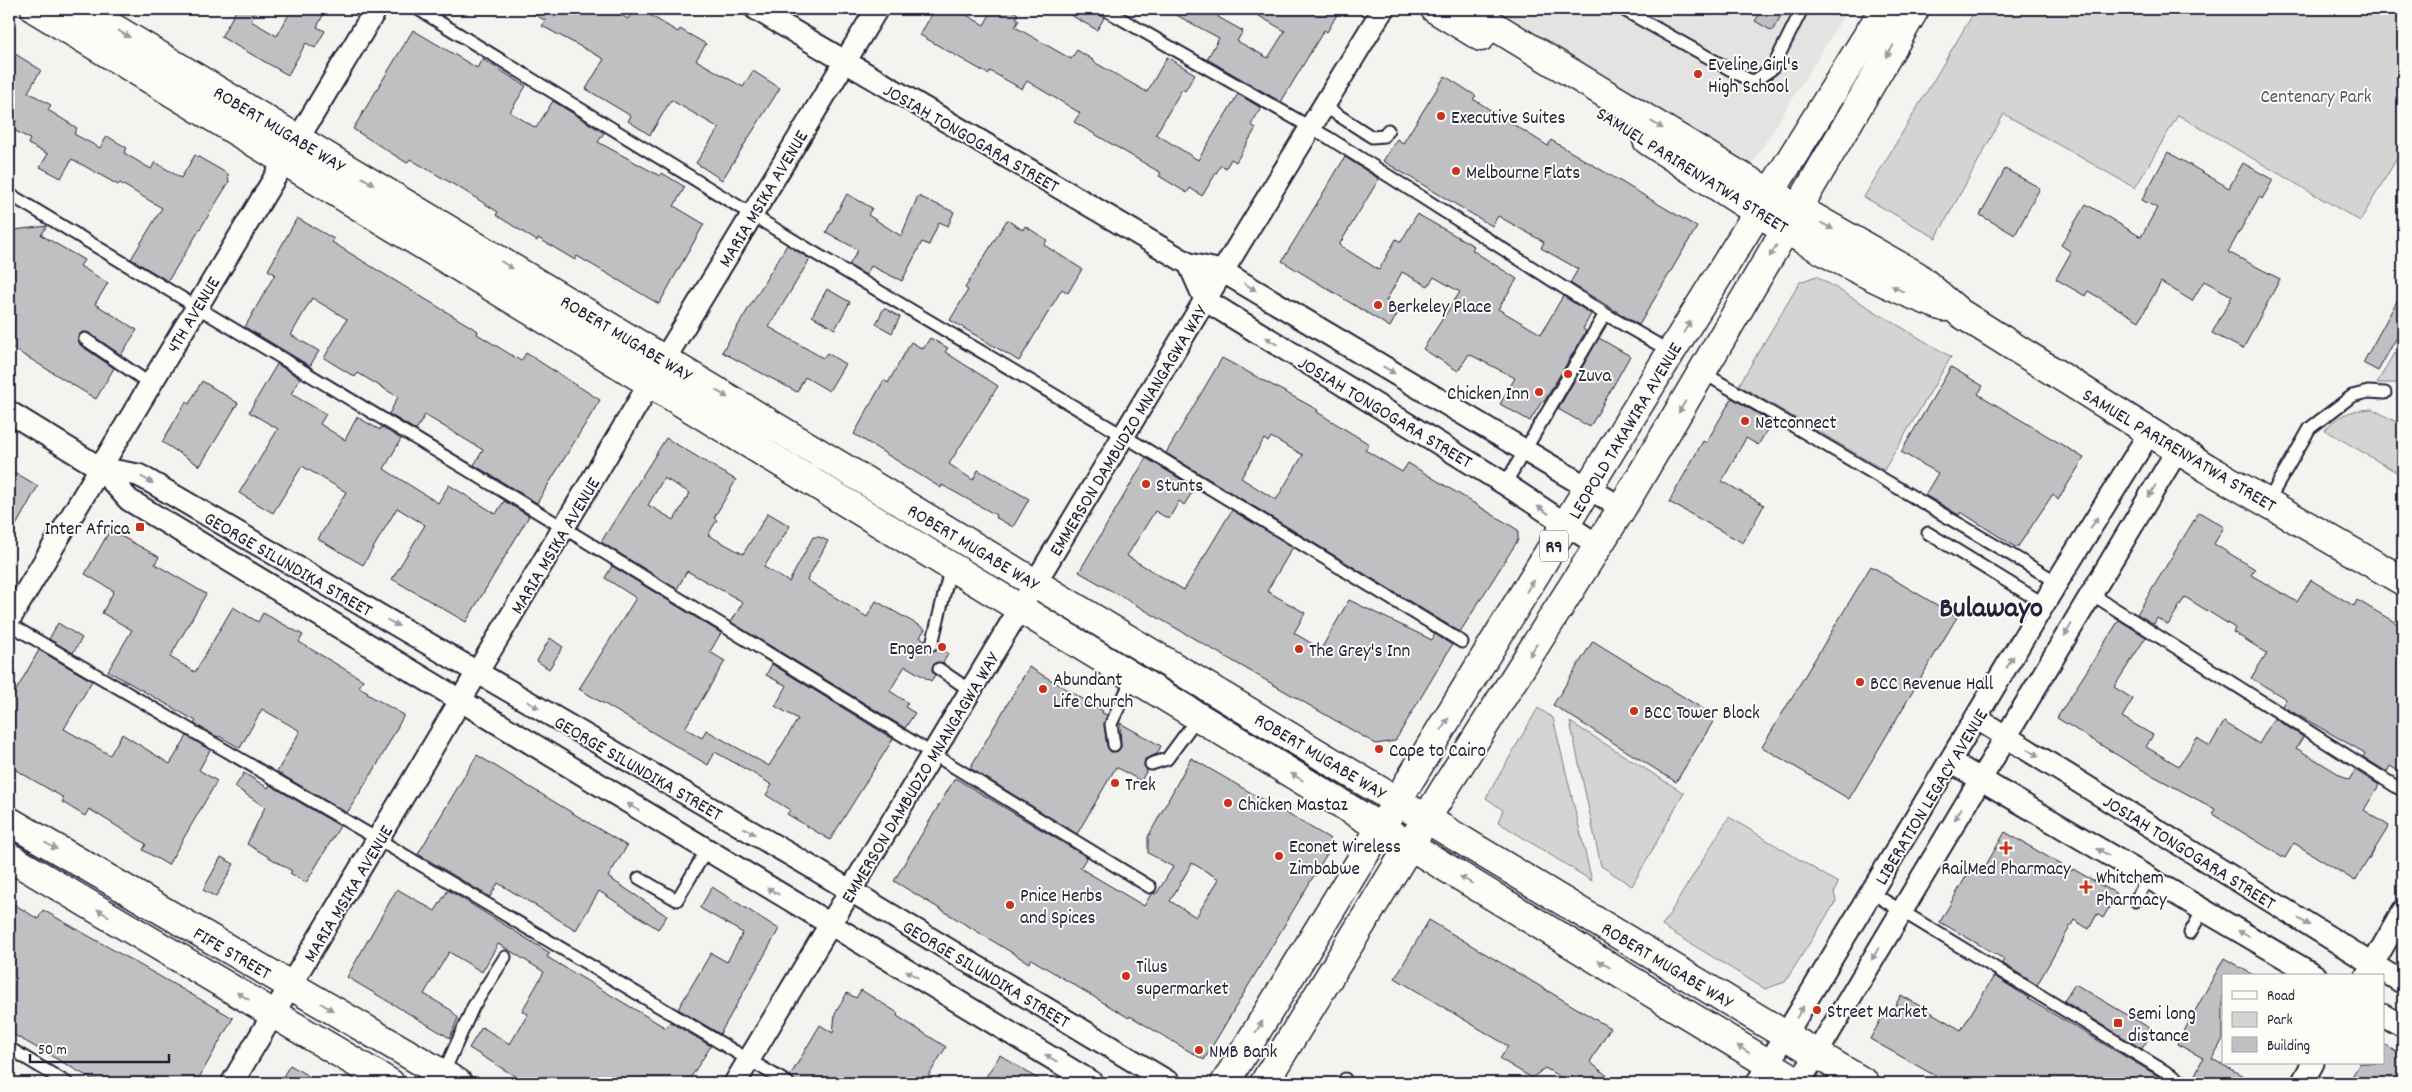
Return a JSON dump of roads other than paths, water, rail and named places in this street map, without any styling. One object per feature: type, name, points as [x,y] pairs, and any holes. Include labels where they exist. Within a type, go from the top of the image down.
[{"type":"main road","name":"ROBERT MUGABE WAY","points":[[35,9],[292,149],[664,359],[1865,1083]]},
{"type":"main road","name":"ROBERT MUGABE WAY","points":[[82,9],[650,383],[1410,846],[1762,1074],[1799,1083]]},
{"type":"main road","name":"SAMUEL PARIRENYATWA STREET","points":[[1434,9],[1593,105],[1764,203],[1917,276],[1960,313],[2267,503],[2403,581]]},
{"type":"main road","name":"SAMUEL PARIRENYATWA STREET","points":[[1466,9],[1764,203]]},
{"type":"main road","name":"LEOPOLD TAKAWIRA AVENUE","points":[[1225,1083],[1567,526],[1671,352],[1884,9]]},
{"type":"main road","name":"LEOPOLD TAKAWIRA AVENUE","points":[[1264,1083],[1426,819],[1599,546],[1915,9]]},
{"type":"main road","name":"FIFE STREET","points":[[9,821],[450,1079]]},
{"type":"main road","name":"FIFE STREET","points":[[9,857],[390,1083]]},
{"type":"street","name":"4TH AVENUE","points":[[9,620],[376,9]]},
{"type":"street","name":"JOSIAH TONGOGARA STREET","points":[[756,9],[1189,264],[1222,271],[1622,508]]},
{"type":"street","name":"MARIA MSIKA AVENUE","points":[[232,1083],[379,840],[664,359],[846,63],[877,9]]},
{"type":"street","name":"EMMERSON DAMBUDZO MNANGAGWA WAY","points":[[735,1083],[1222,271],[1383,9]]},
{"type":"street","points":[[1189,264],[1205,300]]},
{"type":"street","name":"JOSIAH TONGOGARA STREET","points":[[1205,300],[1505,484],[1599,546]]},
{"type":"street","name":"GEORGE SILUNDIKA STREET","points":[[9,412],[100,468],[131,502],[1093,1083]]},
{"type":"street","name":"LIBERATION LEGACY AVENUE","points":[[1762,1074],[1951,762],[2057,582],[2150,432]]},
{"type":"street","name":"LIBERATION LEGACY AVENUE","points":[[1799,1083],[1978,780],[2178,449]]},
{"type":"street","name":"GEORGE SILUNDIKA STREET","points":[[100,468],[138,475],[851,891],[1170,1083]]},
{"type":"street","name":"JOSIAH TONGOGARA STREET","points":[[1976,718],[2369,970]]},
{"type":"street","points":[[1951,762],[1978,780],[2313,974]]},
{"type":"street","points":[[2369,970],[2403,911]]},
{"type":"street","name":"JOSIAH TONGOGARA STREET","points":[[2384,976],[2403,983]]},
{"type":"street","points":[[2384,1016],[2403,1026]]},
{"type":"street","points":[[2302,1083],[2313,1064]]},
{"type":"lane","points":[[418,9],[752,215],[1124,436],[1462,642]]},
{"type":"lane","points":[[1104,9],[1311,127],[1605,314],[1671,352]]},
{"type":"lane","points":[[1622,9],[1746,80],[1754,81],[1772,69],[1802,9]]},
{"type":"lane","points":[[1324,106],[1372,137],[1384,136],[1388,130]]},
{"type":"lane","points":[[9,194],[564,528],[932,756],[1150,887]]},
{"type":"lane","points":[[1505,484],[1605,314]]},
{"type":"lane","points":[[85,339],[150,384]]},
{"type":"lane","points":[[1702,372],[2057,582]]},
{"type":"lane","points":[[2267,503],[2310,428],[2352,396],[2368,392],[2385,393]]},
{"type":"lane","points":[[1928,533],[2044,604]]},
{"type":"lane","points":[[932,644],[951,566]]},
{"type":"lane","points":[[2090,593],[2403,790]]},
{"type":"lane","points":[[9,624],[379,840],[788,1083]]},
{"type":"lane","points":[[939,670],[971,691]]},
{"type":"lane","points":[[1114,745],[1111,724],[1133,677]]},
{"type":"lane","points":[[1151,764],[1167,759],[1198,717]]},
{"type":"lane","points":[[639,878],[677,900],[706,851]]},
{"type":"lane","points":[[2135,901],[2148,878]]},
{"type":"lane","points":[[1872,893],[2184,1083]]},
{"type":"lane","points":[[2190,933],[2203,910]]},
{"type":"lane","points":[[450,1079],[473,1007],[505,957]]},
{"type":"lane","points":[[9,1048],[68,1083]]},
{"type":"place","name":"Eveline Girl's High School","points":[[1698,74]]},
{"type":"place","name":"Executive Suites","points":[[1441,116]]},
{"type":"place","name":"Melbourne Flats","points":[[1456,171]]},
{"type":"place","name":"Berkeley Place","points":[[1378,305]]},
{"type":"place","name":"Zuva","points":[[1568,374]]},
{"type":"place","name":"Chicken Inn","points":[[1539,392]]},
{"type":"place","name":"Netconnect","points":[[1745,421]]},
{"type":"place","name":"Stunts","points":[[1146,484]]},
{"type":"place","name":"Inter Africa","points":[[140,527]]},
{"type":"place","name":"Engen","points":[[942,647]]},
{"type":"place","name":"The Grey's Inn","points":[[1299,649]]},
{"type":"place","name":"BCC Revenue Hall","points":[[1860,682]]},
{"type":"place","name":"Abundant Life Church","points":[[1043,689]]},
{"type":"place","name":"BCC Tower Block","points":[[1634,711]]},
{"type":"place","name":"Cape to Cairo","points":[[1379,749]]},
{"type":"place","name":"Trek","points":[[1115,783]]},
{"type":"place","name":"Chicken Mastaz","points":[[1228,803]]},
{"type":"place","name":"RailMed Pharmacy","points":[[2006,848]]},
{"type":"place","name":"Econet Wireless Zimbabwe","points":[[1279,856]]},
{"type":"place","name":"Whitchem Pharmacy","points":[[2086,887]]},
{"type":"place","name":"Pnice Herbs and Spices","points":[[1010,905]]},
{"type":"place","name":"Tilus supermarket","points":[[1126,976]]},
{"type":"place","name":"Street Market","points":[[1817,1010]]},
{"type":"place","name":"Semi long distance","points":[[2118,1023]]},
{"type":"place","name":"NMB Bank","points":[[1199,1050]]},
{"type":"district","name":"Bulawayo","points":[[1991,606]]},
{"type":"park label","name":"Centenary Park","points":[[2316,95]]}]
